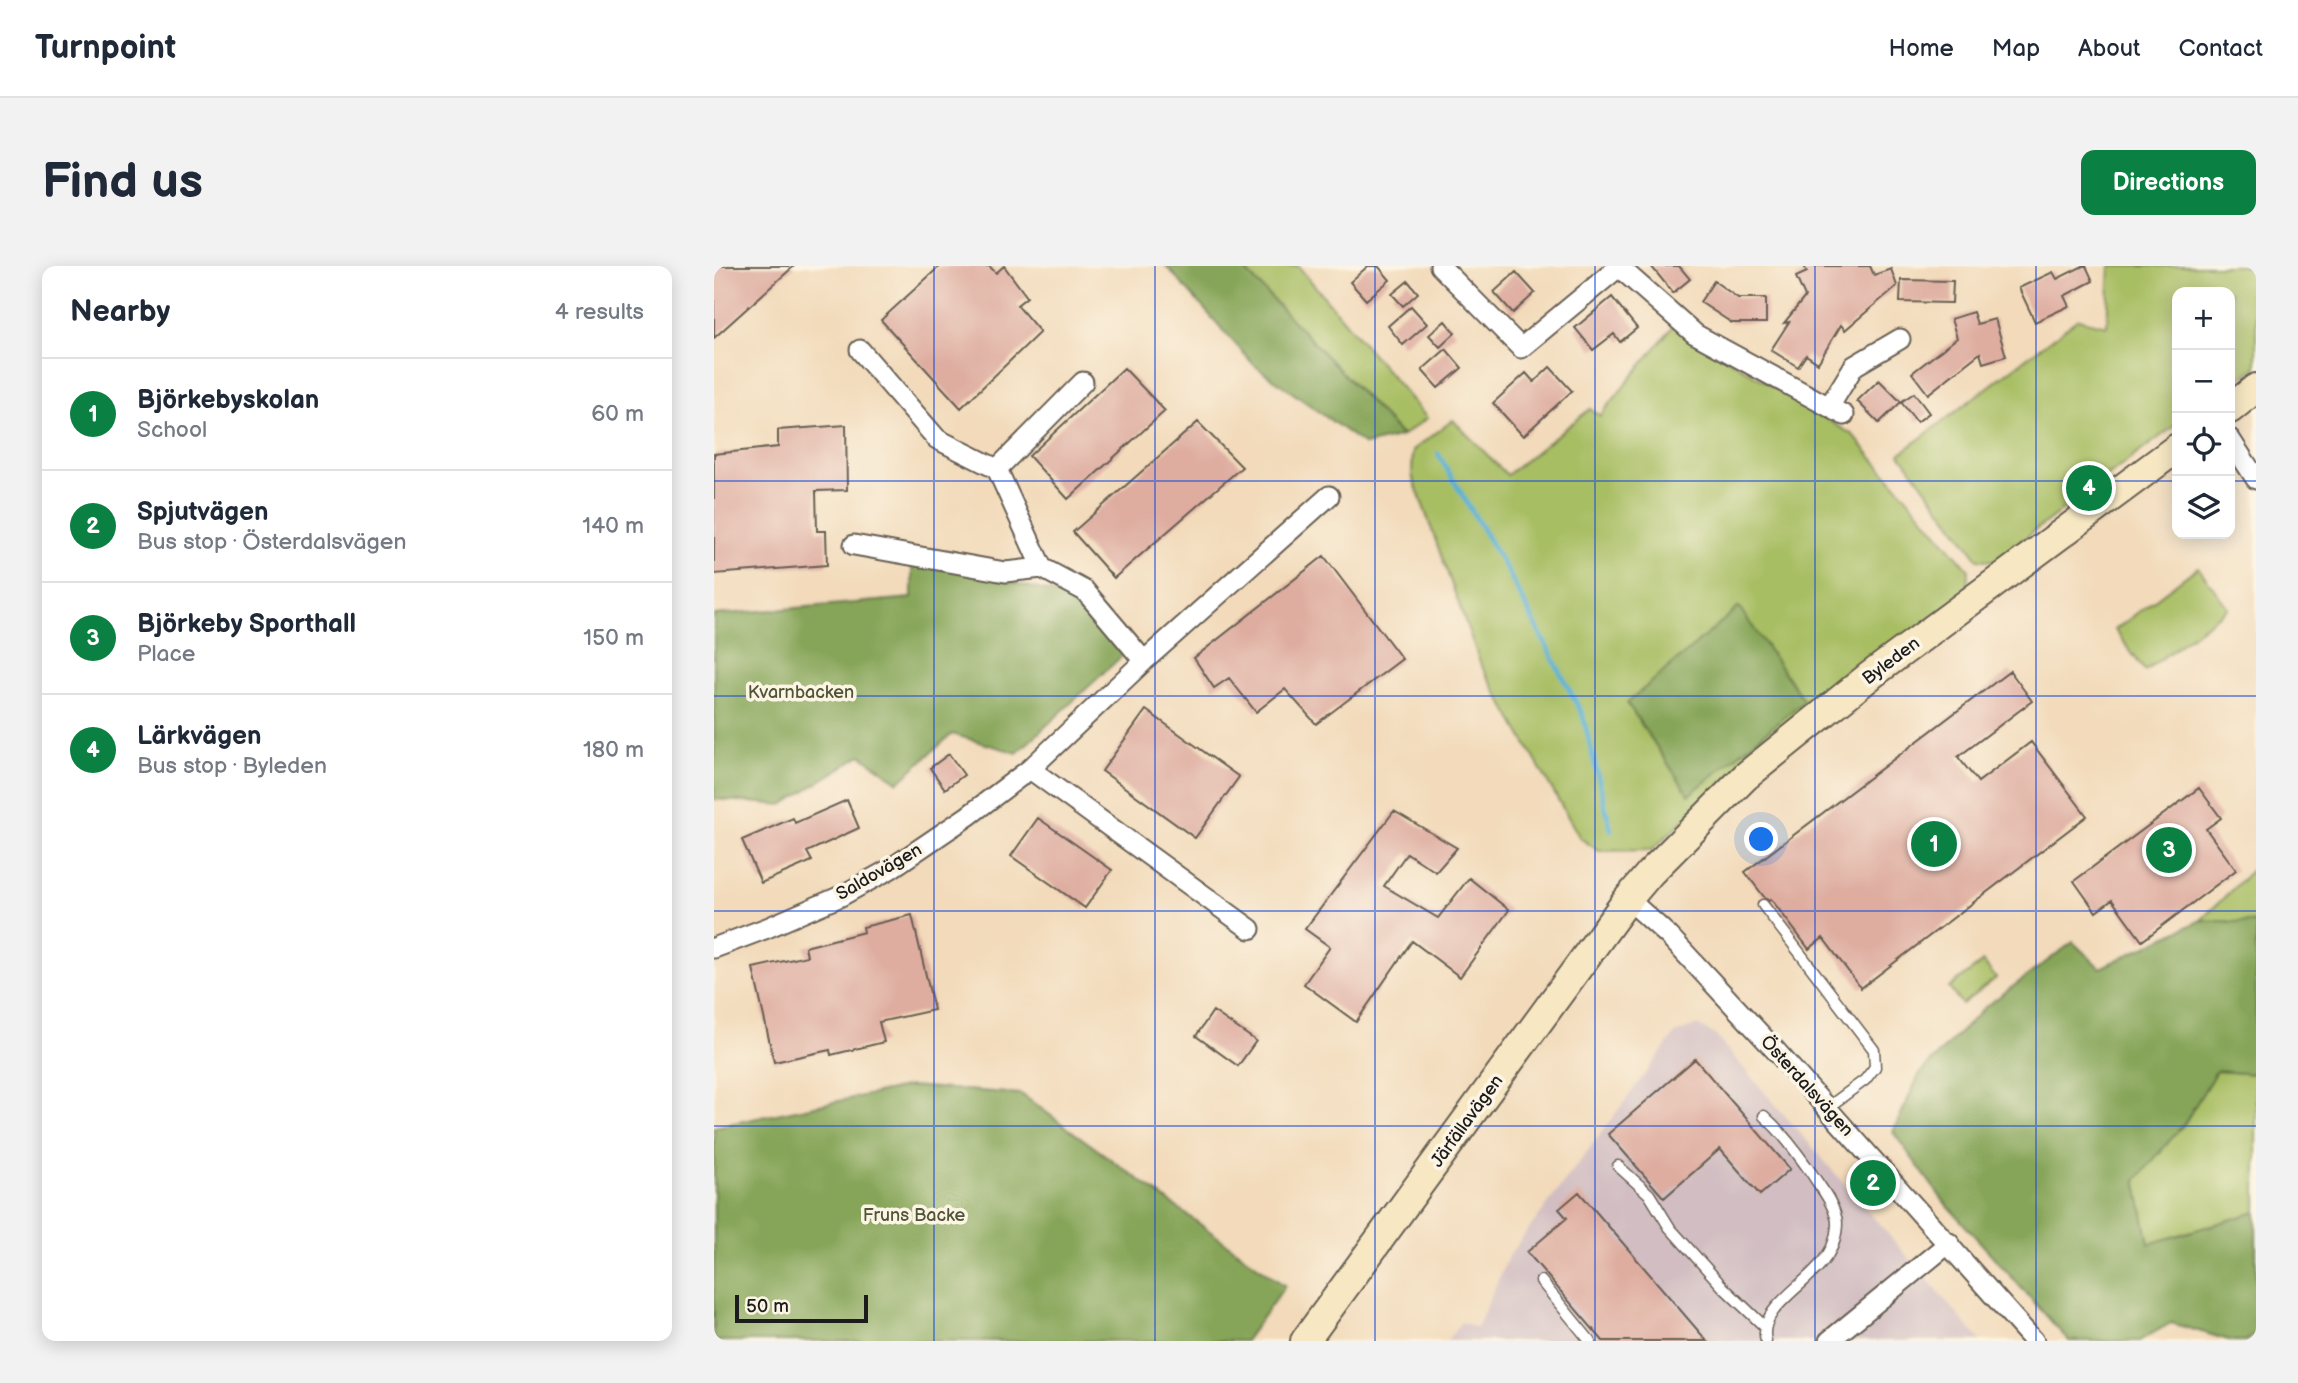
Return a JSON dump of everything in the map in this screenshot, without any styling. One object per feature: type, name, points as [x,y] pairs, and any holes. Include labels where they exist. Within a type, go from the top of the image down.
[{"type":"street","points":[[1440,266],[1521,348],[1620,267],[1695,334],[1836,411],[1854,366],[1900,339]]},
{"type":"street","points":[[860,350],[937,439],[997,469],[1042,568]]},
{"type":"street","points":[[997,469],[1083,382]]},
{"type":"street","points":[[2235,405],[2256,388]]},
{"type":"street","points":[[2235,447],[2256,480]]},
{"type":"street","name":"Byleden","points":[[1628,899],[1650,873],[1746,776],[1871,675],[2172,452]]},
{"type":"street","name":"Saldovägen","points":[[714,948],[841,896],[890,869],[968,816],[1030,769],[1144,661],[1329,496]]},
{"type":"street","points":[[854,545],[1005,572],[1042,568],[1085,591],[1144,661]]},
{"type":"street","points":[[1030,769],[1250,929]]},
{"type":"street","name":"Österdalsvägen","points":[[1628,899],[1670,937],[1949,1243],[2034,1341]]},
{"type":"street","name":"Järfällavägen","points":[[1306,1341],[1628,899]]},
{"type":"street","points":[[1829,1341],[1949,1243]]},
{"type":"lane","points":[[1763,905],[1874,1050],[1875,1067],[1865,1080],[1827,1108]]},
{"type":"lane","points":[[1764,1116],[1798,1154],[1827,1196],[1838,1220],[1835,1245],[1825,1261],[1780,1302],[1764,1326]]},
{"type":"lane","points":[[1618,1166],[1649,1194],[1670,1228],[1723,1287],[1764,1326],[1766,1341]]},
{"type":"lane","points":[[1541,1281],[1590,1341]]},
{"type":"shaded area","points":[[1697,1025],[1714,1034],[1981,1341],[1447,1341],[1461,1322],[1477,1328],[1508,1257],[1675,1034]]},
{"type":"green space","points":[[1166,266],[1241,266],[1402,436],[1365,445],[1254,365]]},
{"type":"green space","points":[[1241,266],[1298,266],[1427,418],[1402,436]]},
{"type":"green space","points":[[2110,266],[2256,266],[2256,367],[2235,382],[2235,287],[2172,287],[2172,428],[1994,561],[1978,559],[1900,454],[2078,319],[2107,326]]},
{"type":"green space","points":[[1673,326],[1853,435],[1969,570],[1968,591],[1754,753],[1652,850],[1599,851],[1580,838],[1481,665],[1412,475],[1413,450],[1453,420],[1507,475],[1590,409],[1600,416]]},
{"type":"green space","name":"Kvarnbacken","points":[[912,556],[1073,598],[1124,654],[1017,753],[952,734],[898,782],[861,755],[783,805],[714,799],[714,615],[912,598]]},
{"type":"green space","points":[[2198,567],[2228,608],[2145,671],[2115,630]]},
{"type":"green space","points":[[1739,607],[1804,701],[1689,795],[1627,703]]},
{"type":"green space","points":[[2256,866],[2256,923],[2201,920]]},
{"type":"green space","points":[[2201,920],[2256,923],[2256,1074],[2216,1071],[2184,1124],[2136,1180],[2149,1244],[2256,1212],[2256,1334],[2246,1341],[2232,1341],[2171,1323],[2139,1341],[2069,1341],[1945,1203],[1893,1132],[1920,1073],[1984,1008],[2073,942],[2100,968]]},
{"type":"green space","points":[[1983,962],[1996,978],[1962,1004],[1949,988]]},
{"type":"green space","points":[[2216,1071],[2256,1074],[2256,1212],[2149,1244],[2136,1179],[2184,1124]]},
{"type":"green space","name":"Fruns Backe","points":[[910,1086],[1021,1094],[1285,1286],[1245,1341],[714,1341],[714,1127]]},
{"type":"building","points":[[714,266],[794,266],[714,338]]},
{"type":"building","points":[[940,266],[989,266],[996,273],[1004,266],[1027,297],[1017,305],[1040,332],[961,408],[881,320]]},
{"type":"building","points":[[1368,266],[1378,266],[1390,280],[1366,300],[1350,282]]},
{"type":"building","points":[[1651,266],[1679,266],[1690,279],[1673,293]]},
{"type":"building","points":[[1804,266],[1870,266],[1874,275],[1891,269],[1897,286],[1845,330],[1841,325],[1818,363],[1806,355],[1798,367],[1771,350],[1789,322],[1784,323],[1805,297],[1796,277],[1807,272]]},
{"type":"building","points":[[2086,266],[2093,281],[2064,296],[2069,306],[2035,322],[2019,288],[2053,272],[2057,279]]},
{"type":"building","points":[[1516,272],[1535,293],[1513,313],[1494,292]]},
{"type":"building","points":[[1901,280],[1953,281],[1952,303],[1900,302]]},
{"type":"building","points":[[1408,281],[1418,293],[1403,306],[1392,294]]},
{"type":"building","points":[[1714,281],[1738,298],[1766,298],[1766,323],[1732,323],[1700,302]]},
{"type":"building","points":[[1612,297],[1637,328],[1620,342],[1614,334],[1593,350],[1575,328]]},
{"type":"building","points":[[1411,306],[1427,324],[1403,345],[1388,326]]},
{"type":"building","points":[[1973,312],[1977,324],[1995,319],[2006,356],[1983,363],[1980,353],[1928,394],[1912,373],[1957,338],[1951,319]]},
{"type":"building","points":[[1445,321],[1455,333],[1440,347],[1429,335]]},
{"type":"building","points":[[1446,349],[1462,368],[1438,388],[1422,370]]},
{"type":"building","points":[[1550,367],[1572,391],[1523,436],[1493,403],[1526,373],[1534,382]]},
{"type":"building","points":[[1124,368],[1165,411],[1068,499],[1029,456]]},
{"type":"building","points":[[1879,380],[1901,402],[1879,423],[1857,401]]},
{"type":"building","points":[[1914,393],[1929,413],[1917,422],[1901,402]]},
{"type":"building","points":[[1198,422],[1242,467],[1114,578],[1073,532]]},
{"type":"building","points":[[846,425],[847,490],[816,491],[817,531],[826,531],[827,565],[714,574],[714,454],[778,447],[778,430]]},
{"type":"building","points":[[1324,556],[1402,659],[1316,724],[1285,689],[1256,712],[1229,678],[1214,688],[1194,658]]},
{"type":"building","points":[[2010,671],[2032,701],[1958,757],[1978,782],[2031,742],[2087,816],[1861,988],[1823,938],[1809,949],[1771,899],[1769,901],[1765,898],[1745,872]]},
{"type":"building","points":[[1146,710],[1239,777],[1195,838],[1102,771]]},
{"type":"building","points":[[949,754],[964,775],[945,789],[930,768]]},
{"type":"building","points":[[2199,788],[2221,818],[2206,829],[2236,870],[2142,941],[2112,900],[2096,912],[2074,881]]},
{"type":"building","points":[[847,800],[859,828],[807,852],[812,861],[761,883],[742,840],[793,818],[795,823]]},
{"type":"building","points":[[1394,811],[1457,848],[1436,872],[1407,853],[1384,886],[1438,918],[1469,878],[1509,910],[1460,977],[1412,941],[1356,1022],[1304,984],[1330,947],[1305,929]]},
{"type":"building","points":[[1038,818],[1112,870],[1085,908],[1011,856]]},
{"type":"building","points":[[912,915],[934,1010],[879,1022],[884,1042],[831,1055],[830,1050],[774,1062],[753,968],[807,956],[805,947],[864,932],[863,927]]},
{"type":"building","points":[[1213,1011],[1256,1041],[1238,1066],[1196,1036]]},
{"type":"building","points":[[1695,1059],[1790,1169],[1760,1195],[1720,1149],[1664,1198],[1608,1134]]},
{"type":"building","points":[[1579,1192],[1707,1341],[1603,1341],[1527,1252],[1567,1218],[1559,1209]]},
{"type":"waterway","points":[[1438,454],[1508,572],[1583,716],[1611,830]]},
{"type":"place","name":"Lärkvägen","points":[[2089,488]]},
{"type":"place","name":"Björkebyskolan","points":[[1934,844]]},
{"type":"place","name":"Björkeby Sporthall","points":[[2169,850]]},
{"type":"place","name":"Spjutvägen","points":[[1873,1183]]}]
